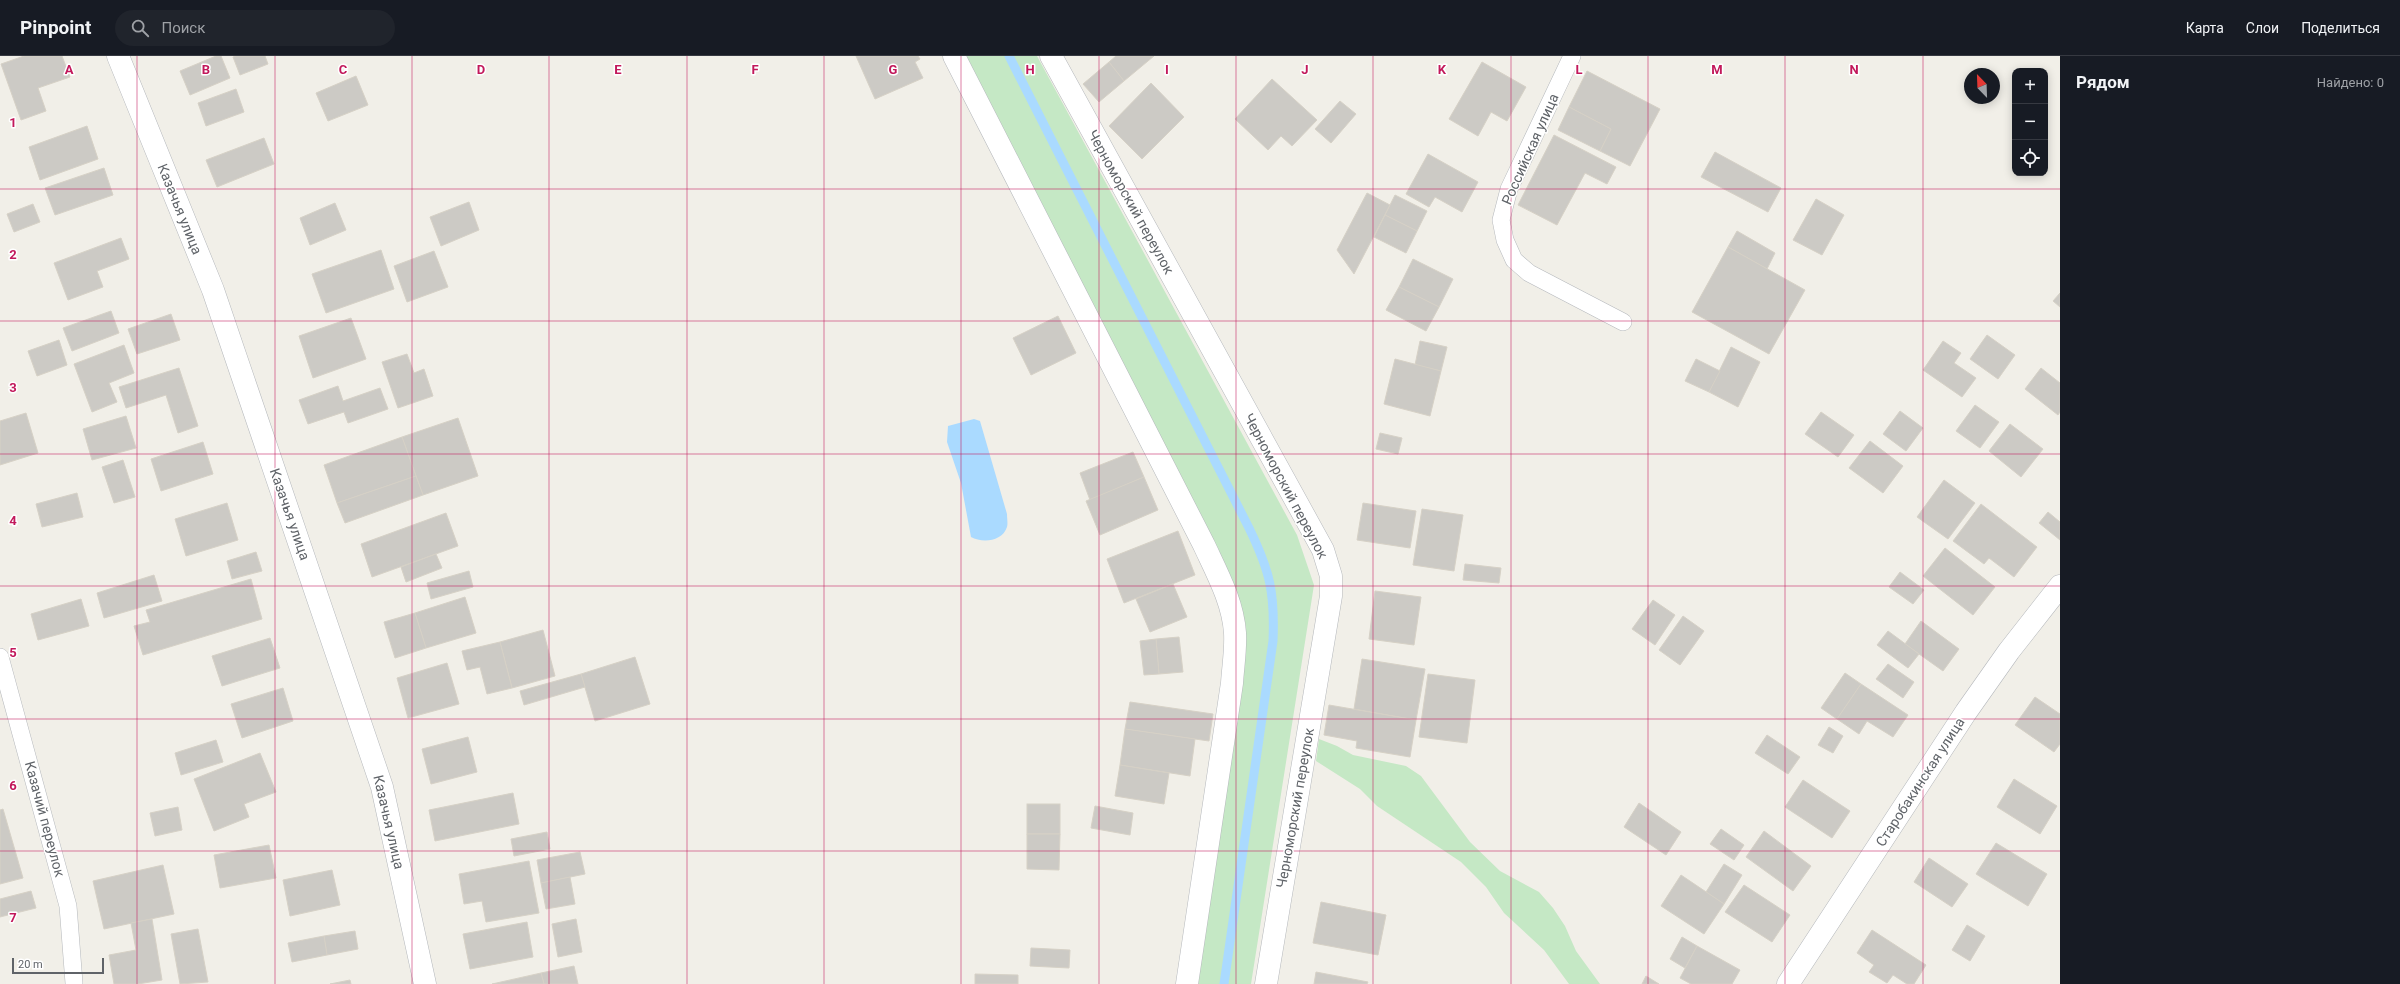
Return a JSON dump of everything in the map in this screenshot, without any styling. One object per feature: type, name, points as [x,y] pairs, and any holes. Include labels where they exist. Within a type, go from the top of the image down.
[{"type":"street","name":"Казачья улица","points":[[118,56],[213,290],[380,780],[425,984]]},
{"type":"street","points":[[954,56],[1204,545],[1222,583],[1231,612],[1235,632],[1232,683],[1187,984]]},
{"type":"street","name":"Черноморский переулок","points":[[1052,56],[1323,550],[1331,576],[1331,596],[1266,984]]},
{"type":"street","name":"Старобакинская улица","points":[[1788,984],[1966,712],[2009,651],[2060,586]]},
{"type":"lane","name":"Российская улица","points":[[1572,56],[1509,189],[1501,220],[1505,240],[1514,260],[1529,273],[1623,322]]},
{"type":"lane","name":"Казачий переулок","points":[[0,657],[68,906],[74,983]]},
{"type":"green space","points":[[965,56],[1037,56],[1297,535],[1314,585],[1251,984],[1194,984],[1244,635]]},
{"type":"green space","points":[[1319,739],[1337,746],[1353,755],[1406,766],[1421,776],[1470,842],[1500,871],[1539,892],[1553,908],[1565,926],[1576,951],[1600,984],[1569,984],[1544,950],[1504,913],[1486,887],[1461,862],[1377,806],[1360,789],[1316,761]]},
{"type":"water","points":[[974,419],[980,421],[1007,514],[1007,526],[1004,532],[1001,536],[991,540],[981,540],[971,537],[961,483],[947,442],[948,426]]},
{"type":"building","points":[[24,56],[62,56],[70,77],[38,88],[46,111],[21,120],[1,64]]},
{"type":"building","points":[[216,56],[221,56],[230,78],[190,95],[180,71]]},
{"type":"building","points":[[265,56],[268,64],[240,75],[233,57]]},
{"type":"building","points":[[856,56],[918,56],[920,59],[915,62],[923,78],[875,99]]},
{"type":"building","points":[[1116,56],[1154,56],[1124,81],[1109,62]]},
{"type":"building","points":[[1109,62],[1124,81],[1099,102],[1083,84]]},
{"type":"building","points":[[1482,62],[1526,87],[1507,121],[1491,112],[1478,136],[1449,119]]},
{"type":"building","points":[[1587,71],[1660,109],[1630,166],[1600,151],[1611,129],[1569,107]]},
{"type":"building","points":[[356,76],[368,105],[328,121],[316,93]]},
{"type":"building","points":[[1272,79],[1317,120],[1292,146],[1281,136],[1268,150],[1235,119]]},
{"type":"building","points":[[1151,83],[1184,117],[1142,159],[1109,126]]},
{"type":"building","points":[[236,89],[244,112],[206,126],[198,103]]},
{"type":"building","points":[[1340,101],[1356,114],[1331,143],[1315,129]]},
{"type":"building","points":[[1569,107],[1611,129],[1600,151],[1558,130]]},
{"type":"building","points":[[87,126],[98,159],[40,180],[29,147]]},
{"type":"building","points":[[1554,135],[1616,167],[1607,184],[1585,173],[1557,225],[1518,205]]},
{"type":"building","points":[[264,138],[274,164],[217,187],[206,160]]},
{"type":"building","points":[[1715,152],[1781,188],[1768,212],[1701,177]]},
{"type":"building","points":[[1428,154],[1478,182],[1462,212],[1435,197],[1429,207],[1406,194]]},
{"type":"building","points":[[104,168],[113,195],[55,215],[45,188]]},
{"type":"building","points":[[1367,193],[1390,205],[1354,274],[1337,250]]},
{"type":"building","points":[[1395,195],[1427,211],[1417,231],[1385,215]]},
{"type":"building","points":[[1816,199],[1844,215],[1822,255],[1793,240]]},
{"type":"building","points":[[469,202],[479,230],[441,246],[430,217]]},
{"type":"building","points":[[335,203],[346,230],[310,245],[300,218]]},
{"type":"building","points":[[33,204],[40,222],[14,232],[7,214]]},
{"type":"building","points":[[1385,215],[1417,231],[1406,253],[1374,237]]},
{"type":"building","points":[[1737,231],[1775,253],[1767,269],[1728,247]]},
{"type":"building","points":[[121,238],[129,259],[97,271],[103,287],[68,300],[54,263]]},
{"type":"building","points":[[1728,247],[1805,290],[1769,354],[1692,312]]},
{"type":"building","points":[[381,250],[394,289],[326,313],[312,274]]},
{"type":"building","points":[[434,251],[448,287],[407,302],[394,266]]},
{"type":"building","points":[[1413,259],[1453,279],[1439,307],[1399,287]]},
{"type":"building","points":[[1399,287],[1439,307],[1426,331],[1386,310]]},
{"type":"building","points":[[2060,293],[2060,307],[2053,301]]},
{"type":"building","points":[[111,311],[119,333],[72,351],[63,328]]},
{"type":"building","points":[[171,314],[180,340],[137,354],[128,329]]},
{"type":"building","points":[[1058,316],[1076,353],[1031,375],[1013,338]]},
{"type":"building","points":[[351,318],[366,359],[313,378],[299,336]]},
{"type":"building","points":[[1987,335],[2015,355],[1998,379],[1970,359]]},
{"type":"building","points":[[59,340],[67,365],[37,376],[28,351]]},
{"type":"building","points":[[1420,341],[1447,347],[1441,371],[1415,365]]},
{"type":"building","points":[[1943,341],[1961,353],[1954,363],[1976,378],[1962,397],[1923,370]]},
{"type":"building","points":[[124,345],[134,373],[109,383],[117,402],[92,412],[74,364]]},
{"type":"building","points":[[1731,347],[1760,362],[1738,407],[1709,392]]},
{"type":"building","points":[[407,354],[414,373],[424,369],[433,396],[398,408],[382,362]]},
{"type":"building","points":[[1395,359],[1441,371],[1430,416],[1384,404]]},
{"type":"building","points":[[1696,359],[1720,371],[1709,392],[1685,381]]},
{"type":"building","points":[[179,368],[198,426],[178,433],[166,395],[126,408],[119,387]]},
{"type":"building","points":[[2041,368],[2060,383],[2060,412],[2058,415],[2025,389]]},
{"type":"building","points":[[338,386],[343,401],[380,388],[388,409],[348,423],[344,412],[308,424],[299,400]]},
{"type":"building","points":[[1975,405],[1999,422],[1980,448],[1956,431]]},
{"type":"building","points":[[1900,411],[1923,428],[1906,451],[1883,434]]},
{"type":"building","points":[[1821,412],[1854,435],[1838,457],[1805,434]]},
{"type":"building","points":[[26,413],[38,453],[0,465],[0,421]]},
{"type":"building","points":[[126,416],[136,448],[92,460],[83,429]]},
{"type":"building","points":[[458,418],[478,476],[423,495],[402,437]]},
{"type":"building","points":[[2010,424],[2043,449],[2021,477],[1989,451]]},
{"type":"building","points":[[1380,433],[1402,438],[1398,454],[1376,449]]},
{"type":"building","points":[[402,437],[416,476],[337,503],[324,465]]},
{"type":"building","points":[[1870,441],[1903,466],[1883,493],[1849,468]]},
{"type":"building","points":[[203,442],[213,474],[161,491],[151,459]]},
{"type":"building","points":[[1133,452],[1144,477],[1090,500],[1080,473]]},
{"type":"building","points":[[123,460],[135,497],[114,503],[102,467]]},
{"type":"building","points":[[416,476],[423,495],[345,523],[337,503]]},
{"type":"building","points":[[1144,477],[1158,510],[1100,535],[1086,501]]},
{"type":"building","points":[[1944,480],[1975,503],[1948,539],[1917,517]]},
{"type":"building","points":[[77,493],[83,517],[42,527],[36,504]]},
{"type":"building","points":[[227,503],[238,540],[186,556],[175,519]]},
{"type":"building","points":[[1363,503],[1416,511],[1410,548],[1357,540]]},
{"type":"building","points":[[1981,504],[2037,547],[2014,577],[1989,558],[1984,564],[1953,541]]},
{"type":"building","points":[[1422,509],[1463,515],[1454,571],[1413,565]]},
{"type":"building","points":[[2048,512],[2060,522],[2060,540],[2039,523]]},
{"type":"building","points":[[446,513],[458,546],[372,577],[361,544]]},
{"type":"building","points":[[1178,531],[1195,575],[1124,603],[1107,559]]},
{"type":"building","points":[[1945,548],[1995,587],[1973,615],[1923,576]]},
{"type":"building","points":[[256,552],[262,571],[232,579],[227,561]]},
{"type":"building","points":[[436,554],[442,568],[406,582],[401,567]]},
{"type":"building","points":[[1465,564],[1501,568],[1499,583],[1463,580]]},
{"type":"building","points":[[469,571],[473,587],[431,599],[427,583]]},
{"type":"building","points":[[1900,572],[1924,590],[1913,604],[1889,587]]},
{"type":"building","points":[[154,575],[162,601],[104,618],[97,593]]},
{"type":"building","points":[[251,579],[262,619],[143,655],[134,626],[150,622],[146,610]]},
{"type":"building","points":[[1173,584],[1187,617],[1150,632],[1136,599]]},
{"type":"building","points":[[1375,591],[1421,597],[1414,645],[1369,639]]},
{"type":"building","points":[[465,597],[476,633],[426,648],[415,613]]},
{"type":"building","points":[[81,599],[89,626],[38,640],[31,614]]},
{"type":"building","points":[[1653,600],[1675,615],[1655,645],[1632,629]]},
{"type":"building","points":[[415,613],[426,648],[395,658],[384,622]]},
{"type":"building","points":[[1683,616],[1704,631],[1680,665],[1659,650]]},
{"type":"building","points":[[1921,621],[1959,649],[1943,671],[1905,644]]},
{"type":"building","points":[[543,630],[555,676],[512,688],[500,642]]},
{"type":"building","points":[[1888,631],[1919,654],[1908,668],[1877,645]]},
{"type":"building","points":[[1179,637],[1183,672],[1159,674],[1156,639]]},
{"type":"building","points":[[270,638],[280,668],[222,686],[212,656]]},
{"type":"building","points":[[1156,639],[1159,674],[1144,675],[1140,641]]},
{"type":"building","points":[[500,642],[512,688],[487,694],[480,667],[467,670],[462,651]]},
{"type":"building","points":[[635,657],[650,704],[595,721],[581,674]]},
{"type":"building","points":[[1362,659],[1425,669],[1416,720],[1354,709]]},
{"type":"building","points":[[447,663],[459,704],[408,718],[397,678]]},
{"type":"building","points":[[1888,664],[1914,682],[1903,698],[1876,679]]},
{"type":"building","points":[[1845,673],[1861,684],[1837,719],[1821,708]]},
{"type":"building","points":[[581,674],[585,687],[524,705],[520,691]]},
{"type":"building","points":[[1428,674],[1475,680],[1467,743],[1419,737]]},
{"type":"building","points":[[1861,684],[1908,715],[1893,737],[1867,721],[1859,734],[1837,719]]},
{"type":"building","points":[[283,688],[293,721],[242,738],[231,704]]},
{"type":"building","points":[[2035,697],[2060,714],[2060,744],[2054,752],[2015,725]]},
{"type":"building","points":[[1130,702],[1213,714],[1209,741],[1125,729]]},
{"type":"building","points":[[1329,705],[1416,720],[1410,757],[1356,748],[1357,741],[1324,735]]},
{"type":"building","points":[[1829,727],[1843,736],[1833,753],[1818,745]]},
{"type":"building","points":[[1125,729],[1195,739],[1190,776],[1120,765]]},
{"type":"building","points":[[1767,735],[1800,757],[1788,774],[1755,753]]},
{"type":"building","points":[[468,737],[477,772],[431,784],[422,749]]},
{"type":"building","points":[[216,740],[223,762],[181,775],[175,753]]},
{"type":"building","points":[[260,753],[276,792],[244,804],[249,817],[214,831],[194,779]]},
{"type":"building","points":[[1120,765],[1169,773],[1164,804],[1115,796]]},
{"type":"building","points":[[2014,779],[2057,806],[2040,834],[1997,807]]},
{"type":"building","points":[[1803,780],[1850,811],[1832,838],[1785,807]]},
{"type":"building","points":[[513,793],[519,824],[435,841],[429,810]]},
{"type":"building","points":[[1639,803],[1681,832],[1666,855],[1624,827]]},
{"type":"building","points":[[1027,804],[1060,804],[1060,834],[1027,834]]},
{"type":"building","points":[[1095,806],[1133,813],[1130,835],[1091,828]]},
{"type":"building","points":[[178,807],[182,830],[155,836],[150,813]]},
{"type":"building","points":[[3,809],[23,878],[0,884],[0,810]]},
{"type":"building","points":[[1721,829],[1744,845],[1734,860],[1710,844]]},
{"type":"building","points":[[1764,831],[1811,866],[1793,891],[1746,857]]},
{"type":"building","points":[[547,832],[550,849],[514,856],[511,839]]},
{"type":"building","points":[[1027,834],[1060,834],[1059,870],[1027,869]]},
{"type":"building","points":[[1996,843],[2047,874],[2028,906],[1976,874]]},
{"type":"building","points":[[269,845],[276,878],[220,888],[214,855]]},
{"type":"building","points":[[580,852],[585,874],[541,883],[537,860]]},
{"type":"building","points":[[1929,858],[1968,884],[1952,907],[1914,882]]},
{"type":"building","points":[[529,861],[539,913],[486,922],[482,901],[464,904],[459,874]]},
{"type":"building","points":[[1724,864],[1742,875],[1724,904],[1706,892]]},
{"type":"building","points":[[163,865],[174,914],[104,929],[93,881]]},
{"type":"building","points":[[332,870],[340,905],[290,916],[283,880]]},
{"type":"building","points":[[1681,875],[1724,904],[1704,934],[1661,906]]},
{"type":"building","points":[[570,877],[575,904],[546,909],[541,883]]},
{"type":"building","points":[[1744,885],[1790,915],[1772,942],[1725,912]]},
{"type":"building","points":[[31,891],[36,908],[0,917],[0,899]]},
{"type":"building","points":[[1321,902],[1386,915],[1378,955],[1313,943]]},
{"type":"building","points":[[152,919],[162,980],[138,984],[114,984],[109,955],[136,950],[131,923]]},
{"type":"building","points":[[576,919],[582,952],[558,957],[552,924]]},
{"type":"building","points":[[527,922],[533,957],[470,969],[463,934]]},
{"type":"building","points":[[1967,925],[1985,936],[1970,961],[1952,950]]},
{"type":"building","points":[[198,929],[208,982],[180,984],[171,934]]},
{"type":"building","points":[[1872,930],[1926,965],[1914,984],[1907,984],[1893,975],[1887,983],[1869,972],[1874,965],[1857,953]]},
{"type":"building","points":[[355,931],[358,949],[327,955],[324,936]]},
{"type":"building","points":[[324,936],[327,955],[292,962],[288,943]]},
{"type":"building","points":[[1682,937],[1697,946],[1685,968],[1670,959]]},
{"type":"building","points":[[1697,946],[1740,970],[1732,984],[1691,984],[1680,978]]},
{"type":"building","points":[[1031,948],[1070,950],[1069,968],[1030,966]]},
{"type":"building","points":[[574,966],[578,984],[544,984],[541,973]]},
{"type":"building","points":[[1316,972],[1368,982],[1367,984],[1314,984]]},
{"type":"building","points":[[541,973],[544,984],[492,984]]},
{"type":"building","points":[[975,974],[1018,975],[1018,984],[975,984]]},
{"type":"building","points":[[1646,976],[1659,984],[1642,984]]},
{"type":"building","points":[[350,980],[351,984],[330,984]]},
{"type":"waterway","points":[[1009,56],[1249,528],[1262,557],[1270,583],[1273,609],[1273,641],[1224,984]]}]
